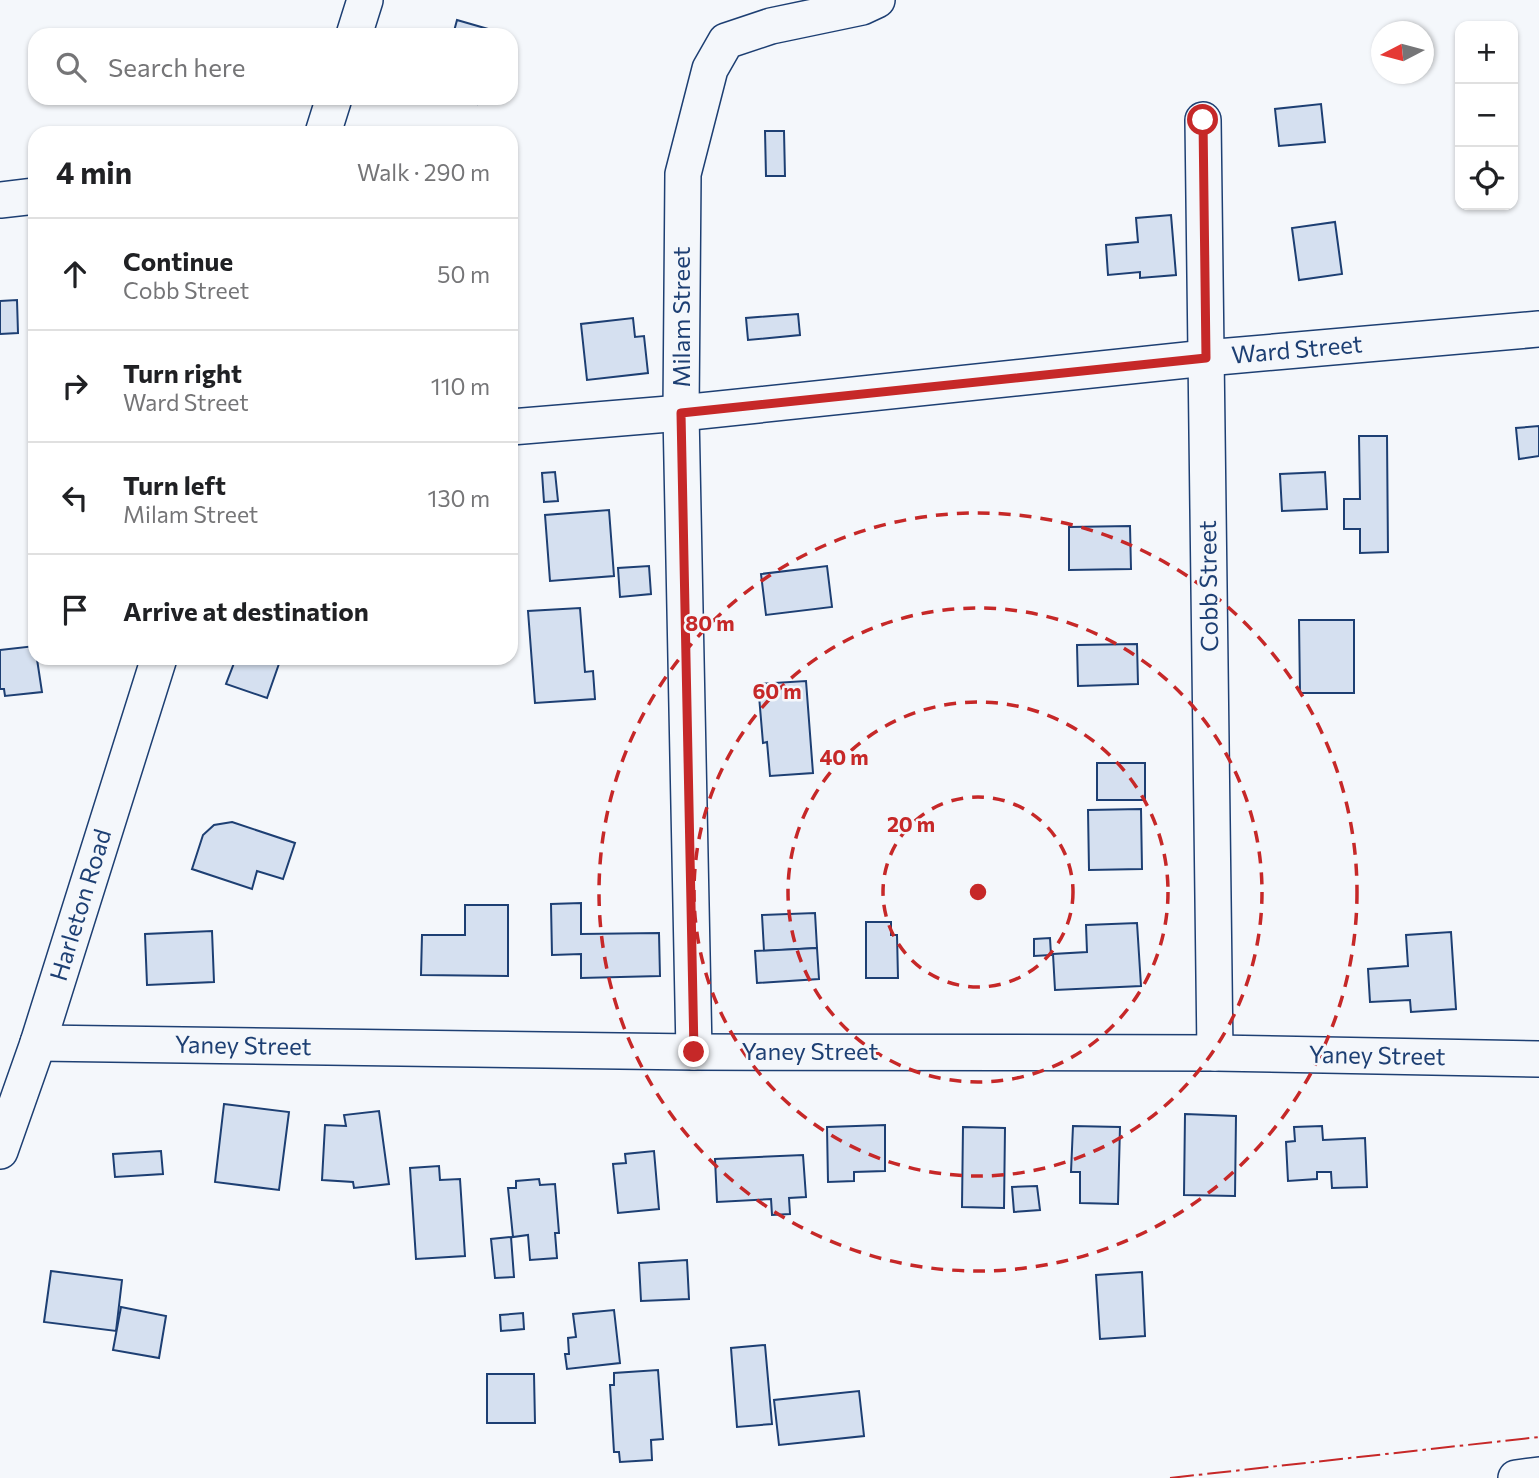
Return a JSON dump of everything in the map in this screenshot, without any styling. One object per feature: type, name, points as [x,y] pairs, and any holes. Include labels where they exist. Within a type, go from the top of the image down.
[{"type":"street","points":[[356,28],[365,0]]},
{"type":"street","name":"Milam Street","points":[[694,1052],[681,413],[683,174],[710,69],[726,41],[771,26],[862,8],[877,0]]},
{"type":"street","points":[[325,126],[332,105]]},
{"type":"street","name":"Cobb Street","points":[[1203,120],[1215,1053]]},
{"type":"street","points":[[0,200],[28,197]]},
{"type":"street","name":"Ward Street","points":[[518,426],[681,413],[1206,358],[1539,329]]},
{"type":"street","name":"Harleton Road","points":[[0,1151],[38,1042],[157,665]]},
{"type":"street","name":"Yaney Street","points":[[38,1042],[694,1052],[1215,1053],[1539,1059]]},
{"type":"street","points":[[1516,1478],[1539,1475]]},
{"type":"building","points":[[457,20],[485,28],[455,28]]},
{"type":"building","points":[[1321,104],[1325,142],[1279,146],[1275,109]]},
{"type":"building","points":[[765,131],[784,131],[785,176],[766,176]]},
{"type":"building","points":[[1171,215],[1176,275],[1140,278],[1140,272],[1108,275],[1106,245],[1138,242],[1136,218]]},
{"type":"building","points":[[1335,222],[1342,274],[1299,280],[1292,228]]},
{"type":"building","points":[[17,300],[18,333],[0,334],[0,301]]},
{"type":"building","points":[[798,314],[800,335],[748,340],[746,318]]},
{"type":"building","points":[[633,318],[635,337],[644,336],[648,373],[587,380],[581,324]]},
{"type":"building","points":[[1539,426],[1539,456],[1519,459],[1516,428]]},
{"type":"building","points":[[1359,436],[1387,436],[1388,552],[1360,553],[1360,529],[1344,529],[1344,499],[1360,499]]},
{"type":"building","points":[[555,472],[558,501],[544,502],[542,473]]},
{"type":"building","points":[[1325,472],[1327,509],[1282,511],[1280,474]]},
{"type":"building","points":[[609,510],[614,576],[550,581],[545,515]]},
{"type":"building","points":[[1130,526],[1131,569],[1069,570],[1069,527]]},
{"type":"building","points":[[649,566],[651,594],[620,597],[618,568]]},
{"type":"building","points":[[827,566],[832,607],[766,615],[761,574]]},
{"type":"building","points":[[580,608],[585,672],[593,671],[595,699],[535,703],[528,611]]},
{"type":"building","points":[[1299,620],[1354,620],[1354,693],[1300,693]]},
{"type":"building","points":[[1137,644],[1138,684],[1078,686],[1077,645]]},
{"type":"building","points":[[28,647],[28,665],[38,665],[42,692],[5,696],[4,689],[0,689],[0,650]]},
{"type":"building","points":[[233,665],[279,665],[267,698],[226,684]]},
{"type":"building","points":[[806,681],[813,773],[770,776],[767,742],[763,743],[758,684]]},
{"type":"building","points":[[1097,763],[1145,763],[1145,800],[1097,800]]},
{"type":"building","points":[[1141,809],[1142,869],[1089,870],[1088,810]]},
{"type":"building","points":[[232,822],[295,843],[283,879],[257,871],[252,889],[192,869],[203,835],[214,825]]},
{"type":"building","points":[[581,903],[581,934],[659,933],[660,976],[581,978],[581,954],[552,955],[551,904]]},
{"type":"building","points":[[465,905],[508,905],[508,976],[421,975],[422,935],[465,935]]},
{"type":"building","points":[[815,913],[817,948],[764,951],[762,915]]},
{"type":"building","points":[[866,922],[891,922],[891,935],[897,935],[898,978],[866,978]]},
{"type":"building","points":[[1137,923],[1141,986],[1055,990],[1053,954],[1087,952],[1086,925]]},
{"type":"building","points":[[212,931],[214,982],[147,985],[145,934]]},
{"type":"building","points":[[1451,932],[1456,1009],[1411,1012],[1410,1000],[1370,1002],[1368,969],[1408,966],[1406,935]]},
{"type":"building","points":[[1050,938],[1051,955],[1034,956],[1034,939]]},
{"type":"building","points":[[817,948],[819,979],[757,983],[755,951]]},
{"type":"building","points":[[224,1104],[289,1112],[279,1190],[215,1182]]},
{"type":"building","points":[[379,1111],[389,1184],[354,1188],[353,1182],[322,1180],[325,1125],[346,1126],[344,1115]]},
{"type":"building","points":[[1185,1114],[1236,1116],[1235,1196],[1184,1195]]},
{"type":"building","points":[[885,1125],[885,1171],[854,1172],[854,1181],[828,1182],[827,1127]]},
{"type":"building","points":[[1073,1126],[1120,1127],[1118,1204],[1080,1203],[1080,1172],[1071,1172]]},
{"type":"building","points":[[1322,1126],[1323,1140],[1365,1138],[1367,1187],[1332,1188],[1331,1172],[1317,1172],[1317,1179],[1288,1181],[1286,1142],[1295,1141],[1294,1127]]},
{"type":"building","points":[[963,1127],[1005,1128],[1004,1208],[962,1207]]},
{"type":"building","points":[[161,1151],[163,1174],[115,1177],[113,1154]]},
{"type":"building","points":[[654,1151],[659,1209],[618,1213],[613,1164],[626,1163],[625,1154]]},
{"type":"building","points":[[803,1155],[806,1197],[789,1198],[790,1214],[772,1215],[771,1199],[717,1202],[715,1159]]},
{"type":"building","points":[[439,1166],[440,1180],[460,1179],[465,1256],[416,1259],[410,1168]]},
{"type":"building","points":[[539,1179],[540,1185],[555,1184],[559,1233],[555,1233],[557,1258],[530,1260],[528,1235],[513,1237],[508,1188],[516,1188],[516,1181]]},
{"type":"building","points":[[1037,1186],[1040,1210],[1014,1212],[1012,1187]]},
{"type":"building","points":[[511,1237],[514,1277],[495,1278],[491,1239]]},
{"type":"building","points":[[687,1260],[689,1299],[641,1301],[639,1263]]},
{"type":"building","points":[[51,1271],[122,1280],[116,1331],[44,1322]]},
{"type":"building","points":[[1142,1272],[1145,1336],[1100,1339],[1096,1275]]},
{"type":"building","points":[[121,1307],[166,1316],[159,1358],[113,1350]]},
{"type":"building","points":[[614,1310],[620,1363],[567,1369],[565,1354],[569,1354],[568,1338],[576,1337],[573,1314]]},
{"type":"building","points":[[523,1313],[524,1329],[501,1331],[500,1315]]},
{"type":"building","points":[[765,1345],[772,1424],[737,1427],[731,1348]]},
{"type":"building","points":[[658,1370],[663,1439],[651,1440],[652,1460],[620,1462],[619,1452],[614,1452],[610,1385],[614,1385],[614,1373]]},
{"type":"building","points":[[487,1374],[534,1374],[535,1423],[487,1423]]},
{"type":"building","points":[[859,1391],[864,1436],[779,1445],[774,1400]]},
{"type":"power","points":[[1170,1478],[1539,1437]]},
{"type":"route","points":[[694,1052],[681,413],[1206,358],[1203,120]]}]
